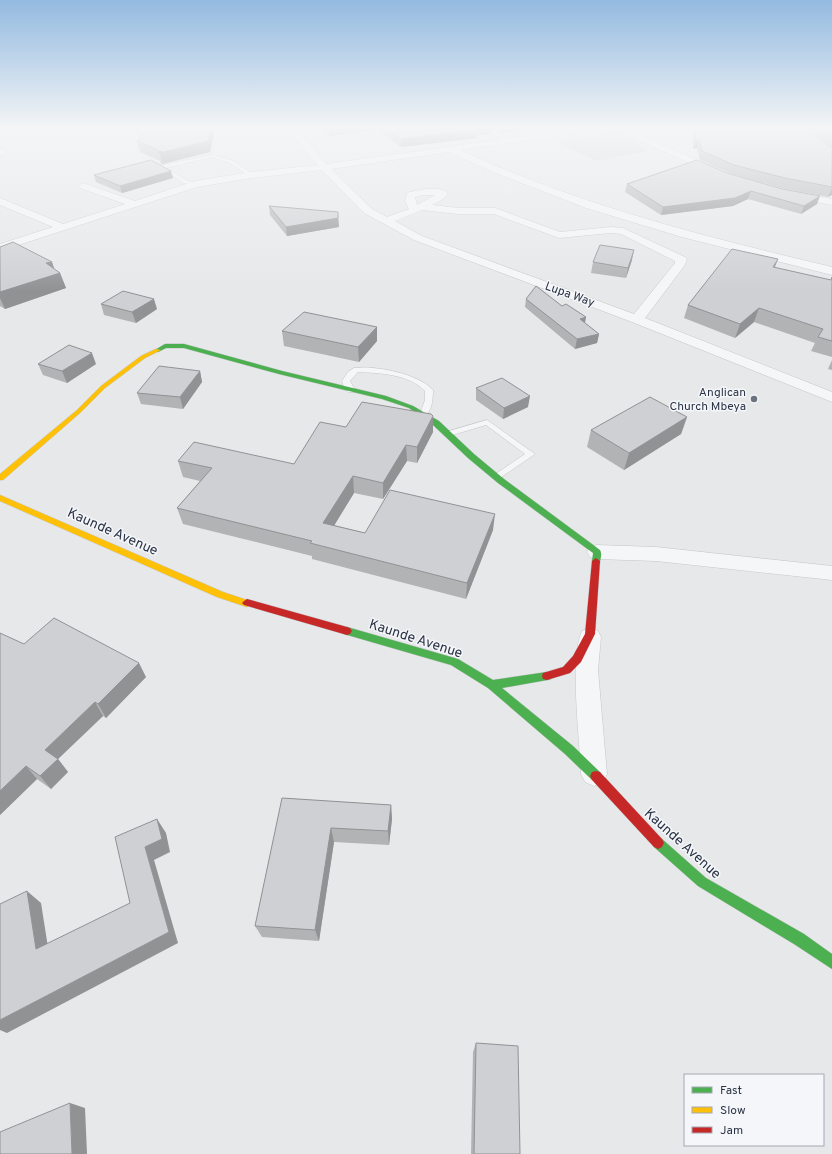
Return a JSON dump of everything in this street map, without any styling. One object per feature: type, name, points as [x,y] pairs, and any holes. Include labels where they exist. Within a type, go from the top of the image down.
[{"type":"street","points":[[0,248],[202,183]]},
{"type":"street","name":"Lupa Way","points":[[340,183],[368,211],[418,238],[637,319],[832,397]]},
{"type":"street","points":[[526,183],[642,223],[701,240],[832,271]]},
{"type":"street","points":[[83,186],[135,204]]},
{"type":"street","points":[[780,192],[832,202]]},
{"type":"street","points":[[0,201],[64,228]]},
{"type":"street","points":[[386,221],[414,209],[495,211],[559,235],[611,230],[623,231],[681,259],[681,263],[637,319]]},
{"type":"street","points":[[0,478],[79,411],[103,387],[143,357],[165,346],[184,346],[313,381],[388,398],[424,414],[449,434],[471,456],[521,497],[596,552],[656,554],[832,573]]},
{"type":"street","name":"Kaunde Avenue","points":[[0,498],[220,595],[454,662],[492,684],[569,750],[594,774],[650,836],[702,882],[799,939],[832,962]]},
{"type":"street","points":[[594,774],[587,677],[596,552]]},
{"type":"street","points":[[492,684],[552,675],[566,670],[577,659],[590,634]]},
{"type":"street","points":[[799,939],[832,952]]},
{"type":"lane","points":[[190,183],[195,184]]},
{"type":"lane","points":[[351,390],[346,381],[351,374],[357,370],[397,374],[417,380],[425,384],[429,390],[429,400],[424,414]]},
{"type":"lane","points":[[449,434],[487,422],[531,454],[497,477]]},
{"type":"building","points":[[113,183],[131,183],[120,186]]},
{"type":"building","points":[[761,183],[782,189],[820,196],[804,206],[751,191],[735,198],[663,207],[627,184]]},
{"type":"building","points":[[810,183],[832,183],[832,187]]},
{"type":"building","points":[[269,206],[338,212],[338,218],[286,227]]},
{"type":"building","points":[[13,242],[52,262],[46,263],[60,273],[0,292],[0,247]]},
{"type":"building","points":[[600,245],[634,250],[628,268],[593,262]]},
{"type":"building","points":[[732,249],[778,259],[773,267],[831,280],[832,277],[832,341],[818,337],[823,329],[759,308],[740,324],[688,305]]},
{"type":"building","points":[[536,286],[562,306],[566,304],[586,317],[580,319],[599,334],[577,339],[526,299]]},
{"type":"building","points":[[123,291],[154,299],[132,312],[101,304]]},
{"type":"building","points":[[304,312],[377,327],[358,347],[282,331]]},
{"type":"building","points":[[69,345],[92,353],[62,371],[38,364]]},
{"type":"building","points":[[159,366],[200,371],[180,397],[137,393]]},
{"type":"building","points":[[502,378],[530,396],[504,408],[476,388]]},
{"type":"building","points":[[650,397],[687,417],[629,453],[591,430]]},
{"type":"building","points":[[362,402],[431,414],[433,416],[417,447],[406,445],[383,483],[353,476],[323,523],[365,533],[390,490],[495,514],[467,583],[310,543],[312,541],[177,508],[212,468],[178,461],[194,442],[294,464],[320,422],[346,427]]},
{"type":"building","points":[[54,618],[139,663],[98,704],[95,702],[45,750],[58,759],[40,776],[26,766],[0,791],[0,633],[24,644]]},
{"type":"building","points":[[282,798],[391,805],[388,831],[331,828],[315,930],[255,926]]},
{"type":"building","points":[[157,819],[162,839],[145,847],[169,932],[0,1020],[0,904],[27,891],[36,949],[130,903],[115,837]]},
{"type":"building","points":[[476,1043],[518,1046],[520,1154],[474,1154]]},
{"type":"building","points":[[70,1103],[72,1154],[0,1154],[0,1132]]},
{"type":"traffic: fast","points":[[158,350],[165,346],[184,346],[281,373],[384,397],[411,407],[436,423],[471,456],[501,481],[597,552],[596,561]]},
{"type":"traffic: fast","points":[[347,631],[454,662],[492,685],[569,750],[596,776]]},
{"type":"traffic: fast","points":[[492,685],[547,676]]},
{"type":"traffic: fast","points":[[658,843],[702,882],[799,939],[832,962]]},
{"type":"traffic: slow","points":[[0,478],[79,411],[103,387],[143,357],[158,350]]},
{"type":"traffic: slow","points":[[0,498],[220,595],[247,603]]},
{"type":"traffic: jam","points":[[547,676],[566,670],[577,659],[590,634],[596,561]]},
{"type":"traffic: jam","points":[[247,603],[347,631]]},
{"type":"traffic: jam","points":[[596,776],[658,843]]},
{"type":"place","name":"Anglican Church Mbeya","points":[[754,399]]}]
